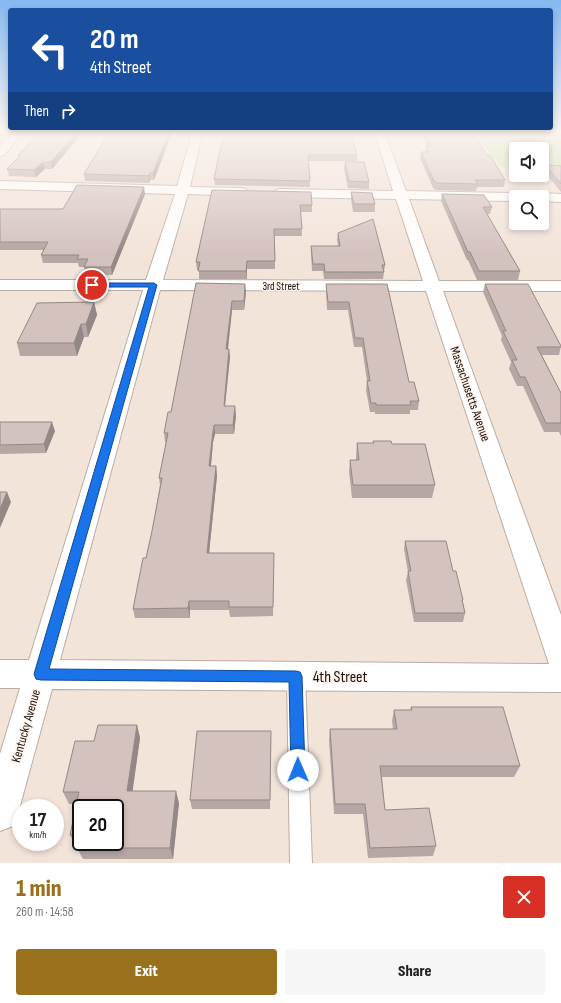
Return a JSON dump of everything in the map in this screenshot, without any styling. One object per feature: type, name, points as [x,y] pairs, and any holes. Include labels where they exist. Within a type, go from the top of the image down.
[{"type":"street","name":"Kentucky Avenue","points":[[0,813],[188,171]]},
{"type":"street","name":"Massachusetts Avenue","points":[[394,171],[561,657]]},
{"type":"street","points":[[0,184],[252,192]]},
{"type":"street","points":[[268,193],[509,197]]},
{"type":"street","points":[[549,197],[561,198]]},
{"type":"street","name":"3rd Street","points":[[0,285],[561,286]]},
{"type":"street","name":"4th Street","points":[[0,674],[561,678]]},
{"type":"lane","points":[[296,676],[300,863]]},
{"type":"building","points":[[86,171],[154,171],[153,173],[150,173],[149,176],[84,174]]},
{"type":"building","points":[[216,171],[309,171],[310,181],[214,179]]},
{"type":"building","points":[[347,171],[366,171],[369,182],[349,181]]},
{"type":"building","points":[[430,171],[500,171],[505,180],[475,180],[478,184],[437,183],[434,181]]},
{"type":"building","points":[[551,171],[561,171],[561,184]]},
{"type":"building","points":[[77,185],[144,187],[111,267],[84,267],[88,259],[77,259],[79,255],[41,255],[48,242],[0,242],[0,209],[63,209]]},
{"type":"building","points":[[212,190],[311,192],[312,205],[300,205],[302,229],[274,229],[275,261],[247,261],[246,271],[198,271],[200,262],[196,262]]},
{"type":"building","points":[[351,192],[372,193],[375,204],[354,204]]},
{"type":"building","points":[[442,194],[484,195],[492,207],[483,207],[520,271],[479,271],[470,252],[468,252]]},
{"type":"building","points":[[373,219],[385,265],[382,265],[384,272],[325,272],[324,264],[313,264],[311,246],[340,246],[338,233]]},
{"type":"building","points":[[196,283],[245,284],[244,301],[232,301],[226,349],[229,349],[224,406],[235,406],[233,425],[214,425],[213,432],[209,466],[216,466],[207,553],[274,553],[273,607],[229,607],[229,601],[189,601],[188,608],[133,609],[143,558],[146,558],[152,531],[162,478],[159,478],[168,433],[164,433],[168,412],[171,412]]},
{"type":"building","points":[[326,284],[387,284],[409,382],[414,382],[419,401],[410,401],[411,405],[376,405],[376,403],[371,403],[367,381],[370,381],[363,338],[355,338],[349,302],[328,302]]},
{"type":"building","points":[[485,284],[528,284],[561,346],[537,347],[561,393],[561,423],[546,423],[525,377],[520,377],[512,360],[517,360],[503,331],[506,331]]},
{"type":"building","points":[[94,302],[86,324],[81,324],[74,343],[17,343],[37,303]]},
{"type":"building","points":[[0,422],[52,422],[44,444],[0,445]]},
{"type":"building","points":[[373,441],[391,441],[392,444],[425,444],[435,485],[353,485],[350,460],[359,460],[357,443],[374,443]]},
{"type":"building","points":[[0,492],[7,492],[0,509]]},
{"type":"building","points":[[405,541],[446,541],[453,571],[456,571],[465,613],[415,613],[408,571],[411,571]]},
{"type":"building","points":[[411,707],[503,707],[520,766],[380,766],[385,810],[429,808],[436,846],[370,848],[365,804],[335,804],[330,729],[397,729],[394,710],[412,710]]},
{"type":"building","points":[[98,725],[137,725],[127,791],[176,791],[170,848],[124,848],[124,799],[78,799],[79,792],[63,792],[75,741],[94,741]]},
{"type":"building","points":[[197,731],[271,731],[270,800],[190,800]]},
{"type":"route","points":[[92,285],[154,285],[41,674],[296,676],[298,770]]}]
